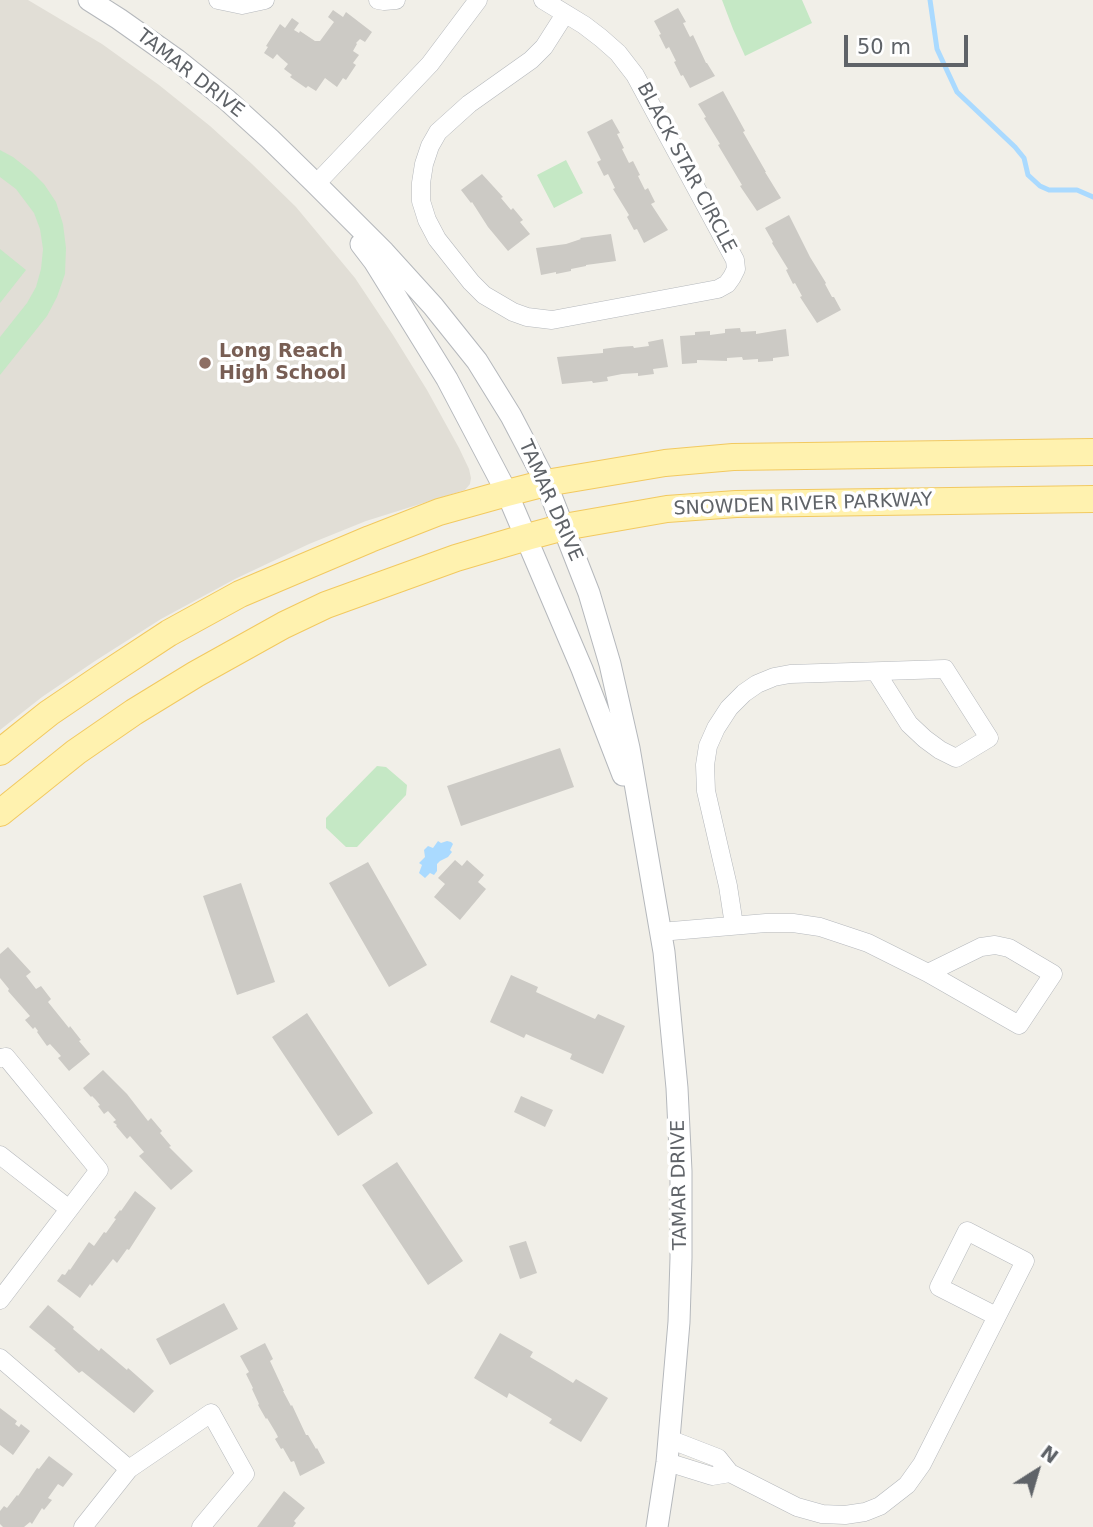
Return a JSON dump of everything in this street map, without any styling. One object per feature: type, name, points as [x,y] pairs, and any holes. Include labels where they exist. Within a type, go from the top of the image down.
[{"type":"main road","points":[[0,752],[49,713],[105,675],[169,633],[240,594],[439,512],[507,493],[546,483],[665,463],[733,457],[1093,452]]},
{"type":"main road","name":"SNOWDEN RIVER PARKWAY","points":[[0,813],[76,752],[134,712],[284,625],[326,605],[456,558],[527,537],[564,527],[667,509],[736,504],[1093,499]]},
{"type":"street","name":"TAMAR DRIVE","points":[[89,0],[177,60],[227,100],[316,184],[425,297],[477,361],[511,416],[546,483],[589,593],[610,664],[629,748],[670,1001],[677,1088],[681,1171],[679,1322],[667,1462],[657,1527]]},
{"type":"street","points":[[218,0],[242,5],[265,0]]},
{"type":"street","points":[[379,0],[396,0]]},
{"type":"street","points":[[316,184],[430,64],[478,0]]},
{"type":"street","name":"BLACK STAR CIRCLE","points":[[543,0],[565,14],[601,38],[618,53],[635,75],[735,260],[736,269],[727,284],[719,289],[552,320],[527,317],[484,295],[437,239],[421,201],[421,183],[429,146],[438,132],[469,104],[531,60],[544,47],[565,14]]},
{"type":"street","name":"TAMAR DRIVE","points":[[316,184],[374,261],[447,379],[507,493],[583,669],[615,752],[645,843]]},
{"type":"street","points":[[734,925],[728,886],[706,791],[705,765],[708,746],[716,728],[729,708],[744,693],[757,684],[790,674],[945,669],[989,738],[956,758],[940,750],[909,723],[876,672]]},
{"type":"street","points":[[660,932],[793,923],[820,928],[868,943],[928,973],[1019,1025],[1053,974],[1009,948],[995,945],[981,947],[928,973]]},
{"type":"street","points":[[0,1058],[6,1057],[99,1170],[0,1300]]},
{"type":"street","points":[[0,1155],[69,1209]]},
{"type":"street","points":[[669,1439],[718,1458],[730,1473],[797,1507],[822,1514],[865,1512],[880,1506],[908,1485],[922,1464],[1025,1261],[967,1231],[939,1286],[996,1316]]},
{"type":"street","points":[[0,1358],[129,1469]]},
{"type":"street","points":[[83,1527],[129,1469],[211,1413],[245,1474],[201,1527]]},
{"type":"street","points":[[667,1462],[712,1476],[730,1473]]},
{"type":"shaded area","name":"Long Reach High School","points":[[0,0],[28,0],[102,44],[210,126],[296,207],[355,278],[393,335],[459,448],[471,478],[465,490],[366,521],[235,579],[161,619],[95,661],[0,730]]},
{"type":"green space","points":[[722,0],[802,0],[812,23],[745,56]]},
{"type":"green space","points":[[0,150],[13,157],[44,184],[56,202],[63,224],[66,248],[65,274],[57,297],[47,316],[0,375],[0,337],[36,287],[43,249],[34,213],[16,189],[0,177]]},
{"type":"green space","points":[[566,160],[583,193],[554,208],[537,175]]},
{"type":"green space","points":[[0,249],[26,270],[0,303]]},
{"type":"green space","points":[[377,766],[386,767],[407,785],[406,795],[357,847],[346,847],[326,828],[326,818]]},
{"type":"water","points":[[438,841],[451,842],[452,852],[437,864],[434,875],[430,873],[425,878],[419,873],[422,865],[419,863],[425,857],[424,850],[428,846],[433,848]]},
{"type":"building","points":[[678,8],[690,37],[693,35],[715,76],[690,88],[683,75],[681,76],[669,47],[666,49],[654,21]]},
{"type":"building","points":[[333,10],[343,17],[346,12],[372,32],[365,42],[360,39],[356,43],[353,51],[359,55],[346,80],[343,78],[337,87],[325,78],[316,91],[290,77],[292,75],[284,69],[288,64],[277,54],[273,59],[264,53],[280,24],[285,28],[292,18],[299,23],[294,30],[320,41],[334,22],[328,17]]},
{"type":"building","points":[[723,91],[781,198],[757,211],[740,186],[742,185],[698,104]]},
{"type":"building","points":[[612,119],[620,133],[617,134],[629,163],[633,161],[645,190],[648,188],[655,202],[651,204],[668,230],[644,243],[627,217],[629,215],[613,189],[615,188],[608,174],[604,176],[597,162],[601,160],[587,132]]},
{"type":"building","points":[[482,174],[511,210],[513,208],[523,220],[520,222],[530,234],[508,251],[461,190]]},
{"type":"building","points":[[789,215],[841,310],[817,323],[800,297],[802,296],[795,283],[793,284],[786,270],[788,269],[765,228]]},
{"type":"building","points":[[611,234],[616,261],[541,275],[536,248]]},
{"type":"building","points":[[740,328],[741,332],[756,331],[756,334],[786,329],[789,356],[773,358],[773,361],[758,362],[758,359],[743,360],[742,357],[727,358],[727,361],[697,360],[697,363],[682,364],[680,336],[710,331],[710,335],[725,333],[725,329]]},
{"type":"building","points":[[663,339],[668,367],[653,369],[654,374],[622,374],[607,377],[608,381],[562,384],[557,357],[603,353],[603,349],[618,347],[649,346],[648,342]]},
{"type":"building","points":[[560,748],[574,787],[461,826],[447,786]]},
{"type":"building","points":[[455,860],[462,866],[467,860],[484,875],[478,882],[486,889],[460,920],[434,897],[445,884],[438,878]]},
{"type":"building","points":[[368,862],[427,965],[389,987],[329,883]]},
{"type":"building","points":[[241,883],[275,982],[237,995],[203,896]]},
{"type":"building","points":[[8,947],[31,972],[26,976],[36,989],[41,986],[51,999],[48,1002],[90,1054],[69,1071],[58,1058],[61,1056],[50,1044],[47,1046],[35,1027],[33,1029],[25,1020],[30,1016],[0,978],[0,954]]},
{"type":"building","points":[[511,975],[538,987],[536,992],[595,1019],[598,1014],[625,1026],[603,1074],[570,1059],[572,1054],[526,1034],[524,1038],[490,1022]]},
{"type":"building","points":[[307,1013],[373,1113],[338,1136],[272,1037]]},
{"type":"building","points":[[103,1070],[127,1094],[148,1121],[151,1118],[162,1131],[160,1133],[171,1146],[169,1147],[193,1171],[171,1190],[139,1156],[144,1152],[130,1136],[127,1139],[113,1122],[116,1120],[108,1111],[104,1114],[98,1106],[100,1105],[83,1088]]},
{"type":"building","points":[[521,1096],[553,1110],[545,1127],[514,1112]]},
{"type":"building","points":[[397,1162],[463,1261],[428,1285],[362,1185]]},
{"type":"building","points":[[135,1191],[156,1208],[129,1250],[127,1249],[117,1263],[113,1259],[80,1298],[57,1281],[62,1274],[65,1275],[70,1270],[89,1242],[94,1246],[104,1232],[106,1233]]},
{"type":"building","points":[[526,1241],[537,1273],[520,1279],[509,1246]]},
{"type":"building","points":[[224,1303],[238,1329],[170,1365],[156,1339]]},
{"type":"building","points":[[48,1305],[99,1351],[101,1348],[154,1391],[134,1413],[82,1371],[79,1373],[29,1327]]},
{"type":"building","points":[[500,1333],[533,1352],[530,1357],[573,1383],[576,1379],[608,1398],[581,1442],[549,1423],[552,1419],[509,1393],[507,1398],[474,1378]]},
{"type":"building","points":[[265,1343],[283,1391],[306,1435],[325,1463],[300,1476],[294,1461],[291,1462],[275,1439],[278,1437],[258,1405],[246,1374],[249,1372],[240,1356]]},
{"type":"building","points":[[0,1408],[17,1421],[15,1424],[19,1427],[21,1424],[30,1431],[13,1455],[0,1445]]},
{"type":"building","points":[[49,1456],[73,1474],[63,1487],[58,1484],[48,1498],[52,1500],[44,1510],[42,1508],[32,1524],[30,1522],[24,1527],[3,1527],[0,1524],[0,1511],[4,1506],[7,1508],[18,1496],[37,1468],[39,1469]]},
{"type":"building","points":[[284,1491],[305,1508],[294,1521],[296,1523],[293,1527],[257,1527]]},
{"type":"waterway","points":[[930,0],[937,49],[957,92],[1015,147],[1024,158],[1028,175],[1040,186],[1049,190],[1077,190],[1093,197]]},
{"type":"place","name":"Long Reach High School","points":[[205,363]]}]
